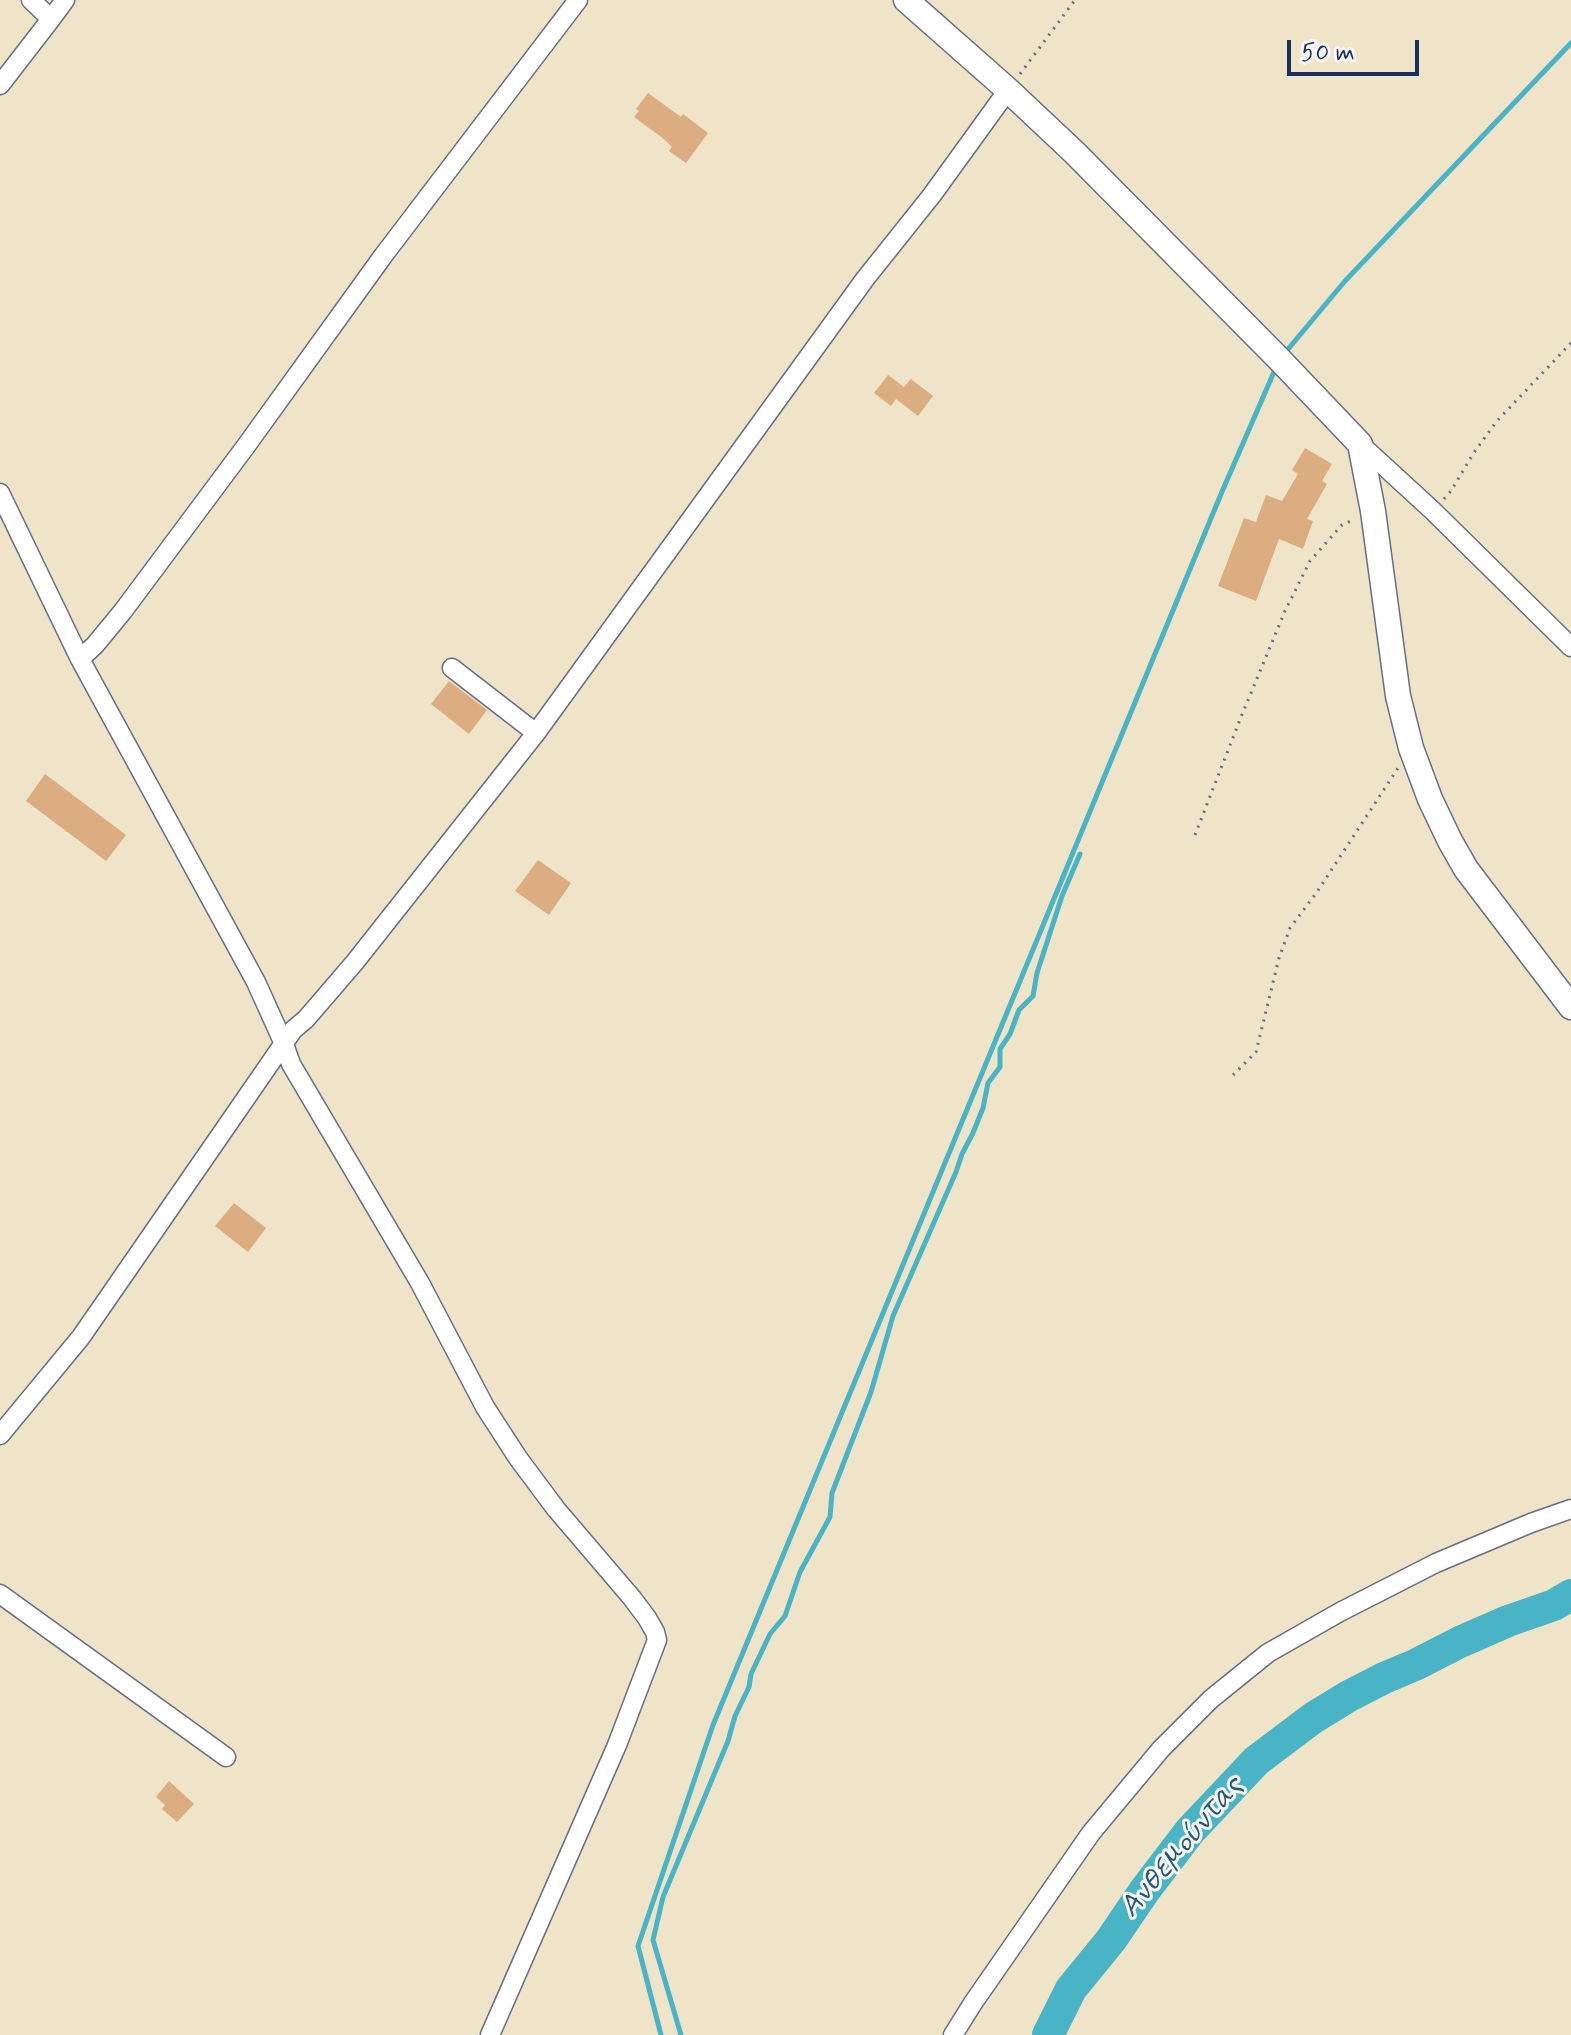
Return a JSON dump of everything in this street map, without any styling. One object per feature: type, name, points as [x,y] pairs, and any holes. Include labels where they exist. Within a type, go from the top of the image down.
[{"type":"street","points":[[31,0],[51,19]]},
{"type":"street","points":[[0,85],[65,0]]},
{"type":"street","points":[[80,659],[123,611],[383,256],[578,0]]},
{"type":"street","points":[[906,0],[1012,84],[1360,444],[1571,647]]},
{"type":"street","points":[[0,1435],[81,1337],[293,1030],[355,962],[536,733],[865,279],[932,195],[1012,84]]},
{"type":"street","points":[[1360,444],[1373,511],[1398,696],[1411,748],[1430,799],[1466,869],[1571,1007]]},
{"type":"street","points":[[0,493],[80,659],[256,982],[291,1064],[420,1283],[498,1429],[556,1509],[632,1598],[647,1618],[657,1640],[617,1745],[490,2035]]},
{"type":"street","points":[[452,668],[536,733]]},
{"type":"street","points":[[953,2035],[1091,1833],[1161,1749],[1211,1699],[1268,1653],[1340,1612],[1436,1563],[1571,1509]]},
{"type":"street","points":[[0,1594],[226,1757]]},
{"type":"path","points":[[1012,84],[1075,0]]},
{"type":"path","points":[[1432,510],[1451,491],[1496,422],[1571,343]]},
{"type":"path","points":[[1195,835],[1268,651],[1310,561],[1342,525],[1373,511]]},
{"type":"path","points":[[1233,1075],[1256,1052],[1279,958],[1290,928],[1411,748]]},
{"type":"building","points":[[648,93],[708,133],[686,163],[669,151],[672,147],[664,139],[634,117]]},
{"type":"building","points":[[888,375],[904,387],[911,379],[933,396],[918,416],[896,399],[891,406],[874,393]]},
{"type":"building","points":[[1305,448],[1332,464],[1322,481],[1327,484],[1307,519],[1313,521],[1303,549],[1279,539],[1256,601],[1218,586],[1244,518],[1256,522],[1266,495],[1282,501],[1298,474],[1292,470]]},
{"type":"building","points":[[449,681],[487,710],[469,734],[431,704]]},
{"type":"building","points":[[45,774],[126,835],[106,861],[26,801]]},
{"type":"building","points":[[538,860],[571,883],[549,915],[515,891]]},
{"type":"building","points":[[234,1203],[266,1228],[248,1252],[215,1226]]},
{"type":"building","points":[[169,1781],[194,1804],[177,1822],[162,1809],[165,1805],[156,1797]]},
{"type":"waterway","points":[[1284,354],[1345,281],[1571,43]]},
{"type":"waterway","points":[[661,2035],[638,1946],[713,1725],[1277,365]]},
{"type":"waterway","points":[[681,2035],[653,1940],[663,1897],[728,1741],[751,1674],[770,1634],[785,1616],[800,1572],[830,1517],[832,1493],[871,1392],[893,1316],[973,1133],[988,1083],[1000,1067],[1000,1049],[1010,1034],[1019,1010],[1033,996],[1037,973],[1062,896],[1080,854]]},
{"type":"waterway","name":"Ανθεμούντας","points":[[1048,2035],[1071,1989],[1111,1940],[1145,1890],[1190,1831],[1256,1761],[1313,1718],[1349,1696],[1460,1642],[1554,1605],[1571,1595]]}]
